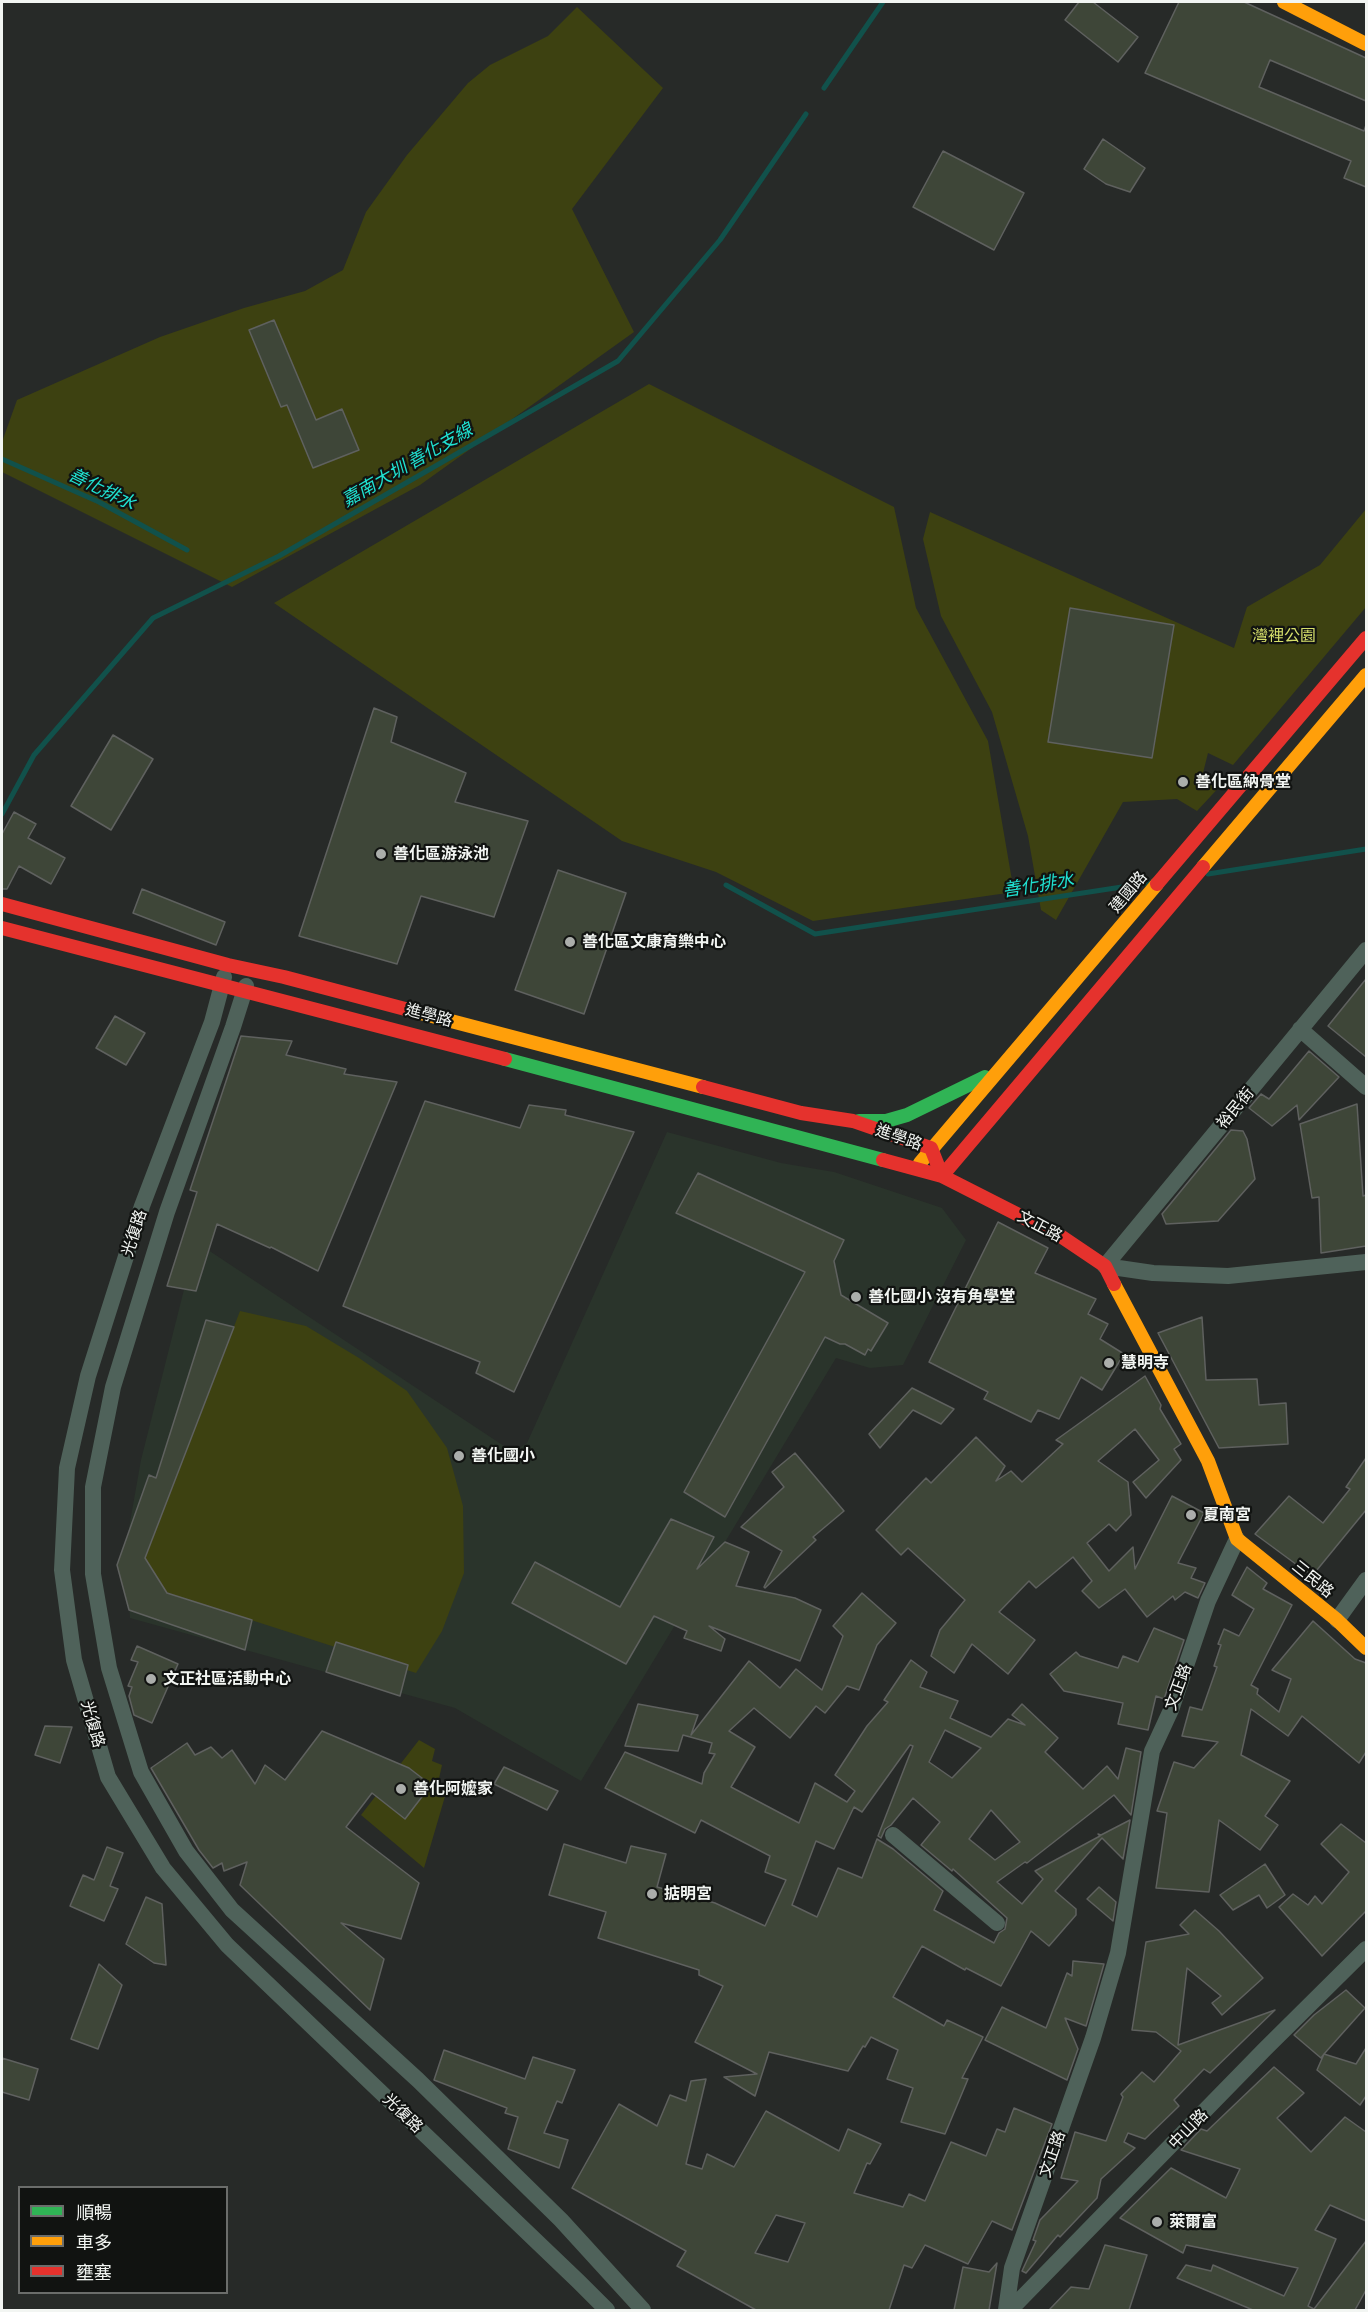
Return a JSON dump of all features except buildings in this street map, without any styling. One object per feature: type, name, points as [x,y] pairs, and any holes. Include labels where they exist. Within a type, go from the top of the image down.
[{"type":"main road","points":[[1284,2],[1366,44]]},
{"type":"main road","name":"建國路","points":[[915,1169],[1366,638]]},
{"type":"main road","points":[[942,1176],[1366,675]]},
{"type":"main road","name":"進學路","points":[[2,904],[228,965],[801,1113],[853,1121],[931,1148],[942,1176]]},
{"type":"main road","name":"進學路","points":[[2,928],[421,1039],[533,1066],[942,1176]]},
{"type":"main road","points":[[853,1121],[886,1121],[907,1115],[944,1099],[998,1070]]},
{"type":"main road","name":"文正路","points":[[942,1176],[1062,1236],[1105,1266],[1208,1461],[1237,1539]]},
{"type":"main road","name":"三民路","points":[[1237,1539],[1336,1620],[1366,1648]]},
{"type":"street","name":"裕民街","points":[[1105,1266],[1366,950]]},
{"type":"street","name":"光復路","points":[[228,965],[212,1022],[139,1217],[88,1376],[68,1468],[63,1570],[74,1660],[108,1777],[163,1868],[226,1945],[607,2310]]},
{"type":"street","name":"光復路","points":[[249,969],[244,992],[166,1212],[113,1388],[93,1487],[93,1574],[109,1668],[141,1772],[186,1851],[232,1910],[418,2080],[561,2220],[643,2310]]},
{"type":"street","points":[[1300,1029],[1366,1087]]},
{"type":"street","points":[[1105,1266],[1153,1273],[1228,1276],[1366,1262]]},
{"type":"street","name":"文正路","points":[[1008,2310],[1012,2268],[1093,2038],[1118,1953],[1152,1751],[1171,1710],[1208,1602],[1237,1539]]},
{"type":"street","points":[[1336,1620],[1366,1580]]},
{"type":"street","points":[[893,1834],[997,1923]]},
{"type":"street","name":"中山路","points":[[1008,2310],[1366,1949]]},
{"type":"shaded area","name":"善化國小","points":[[667,1132],[781,1163],[834,1172],[942,1208],[966,1240],[903,1365],[870,1368],[836,1358],[581,1781],[455,1708],[130,1618],[124,1556],[141,1460],[196,1242],[513,1452],[527,1443]]},
{"type":"green space","points":[[577,7],[663,88],[572,209],[634,332],[420,485],[232,587],[2,472],[2,442],[17,400],[160,337],[244,308],[305,291],[343,270],[366,212],[407,155],[468,83],[490,65],[548,36]]},
{"type":"green space","points":[[649,384],[894,507],[916,608],[988,741],[1014,892],[813,921],[716,872],[622,841],[274,603]]},
{"type":"green space","name":"灣裡公園","points":[[1366,509],[1366,607],[1233,765],[1208,753],[1203,773],[1223,783],[1197,811],[1177,799],[1123,802],[1056,920],[1041,910],[1028,836],[992,712],[941,616],[923,539],[930,512],[1234,648],[1247,607],[1320,565]]},
{"type":"green space","points":[[240,1311],[306,1326],[359,1358],[407,1391],[447,1448],[463,1506],[464,1573],[442,1631],[416,1673],[167,1593],[145,1558]]},
{"type":"green space","points":[[419,1740],[435,1749],[432,1761],[442,1765],[438,1783],[446,1793],[424,1868],[361,1815]]},
{"type":"waterway","name":"嘉南大圳 善化支線","points":[[824,88],[883,2]]},
{"type":"waterway","name":"嘉南大圳 善化支線","points":[[2,814],[34,755],[153,618],[279,556],[618,361],[720,240],[806,114]]},
{"type":"waterway","name":"善化排水","points":[[2,459],[99,502],[187,550]]},
{"type":"waterway","name":"善化排水","points":[[1208,874],[1366,849]]},
{"type":"waterway","name":"善化排水","points":[[726,885],[815,934],[1148,883]]},
{"type":"traffic: fast","points":[[505,1059],[883,1160]]},
{"type":"traffic: fast","points":[[859,1121],[886,1121],[907,1115],[985,1077]]},
{"type":"traffic: slow","points":[[1284,2],[1366,44]]},
{"type":"traffic: slow","points":[[1203,867],[1366,675]]},
{"type":"traffic: slow","points":[[920,1163],[1157,884]]},
{"type":"traffic: slow","points":[[409,1010],[703,1087]]},
{"type":"traffic: slow","points":[[1114,1284],[1208,1461],[1237,1539],[1337,1620],[1366,1648]]},
{"type":"traffic: jam","points":[[1157,884],[1366,638]]},
{"type":"traffic: jam","points":[[942,1176],[1203,867]]},
{"type":"traffic: jam","points":[[2,904],[228,965],[284,977],[409,1010]]},
{"type":"traffic: jam","points":[[2,928],[505,1059]]},
{"type":"traffic: jam","points":[[703,1087],[801,1113],[853,1121],[931,1148],[942,1176]]},
{"type":"traffic: jam","points":[[883,1160],[942,1176],[1062,1237],[1105,1266],[1114,1284]]},
{"type":"place","name":"善化區納骨堂","points":[[1183,782]]},
{"type":"place","name":"善化區游泳池","points":[[381,854]]},
{"type":"place","name":"善化區文康育樂中心","points":[[570,942]]},
{"type":"place","name":"善化國小 沒有角學堂","points":[[856,1297]]},
{"type":"place","name":"慧明寺","points":[[1109,1363]]},
{"type":"place","name":"善化國小","points":[[459,1456]]},
{"type":"place","name":"夏南宮","points":[[1191,1515]]},
{"type":"place","name":"文正社區活動中心","points":[[151,1679]]},
{"type":"place","name":"善化阿嬤家","points":[[401,1789]]},
{"type":"place","name":"掂明宮","points":[[652,1894]]},
{"type":"place","name":"萊爾富","points":[[1157,2222]]}]
